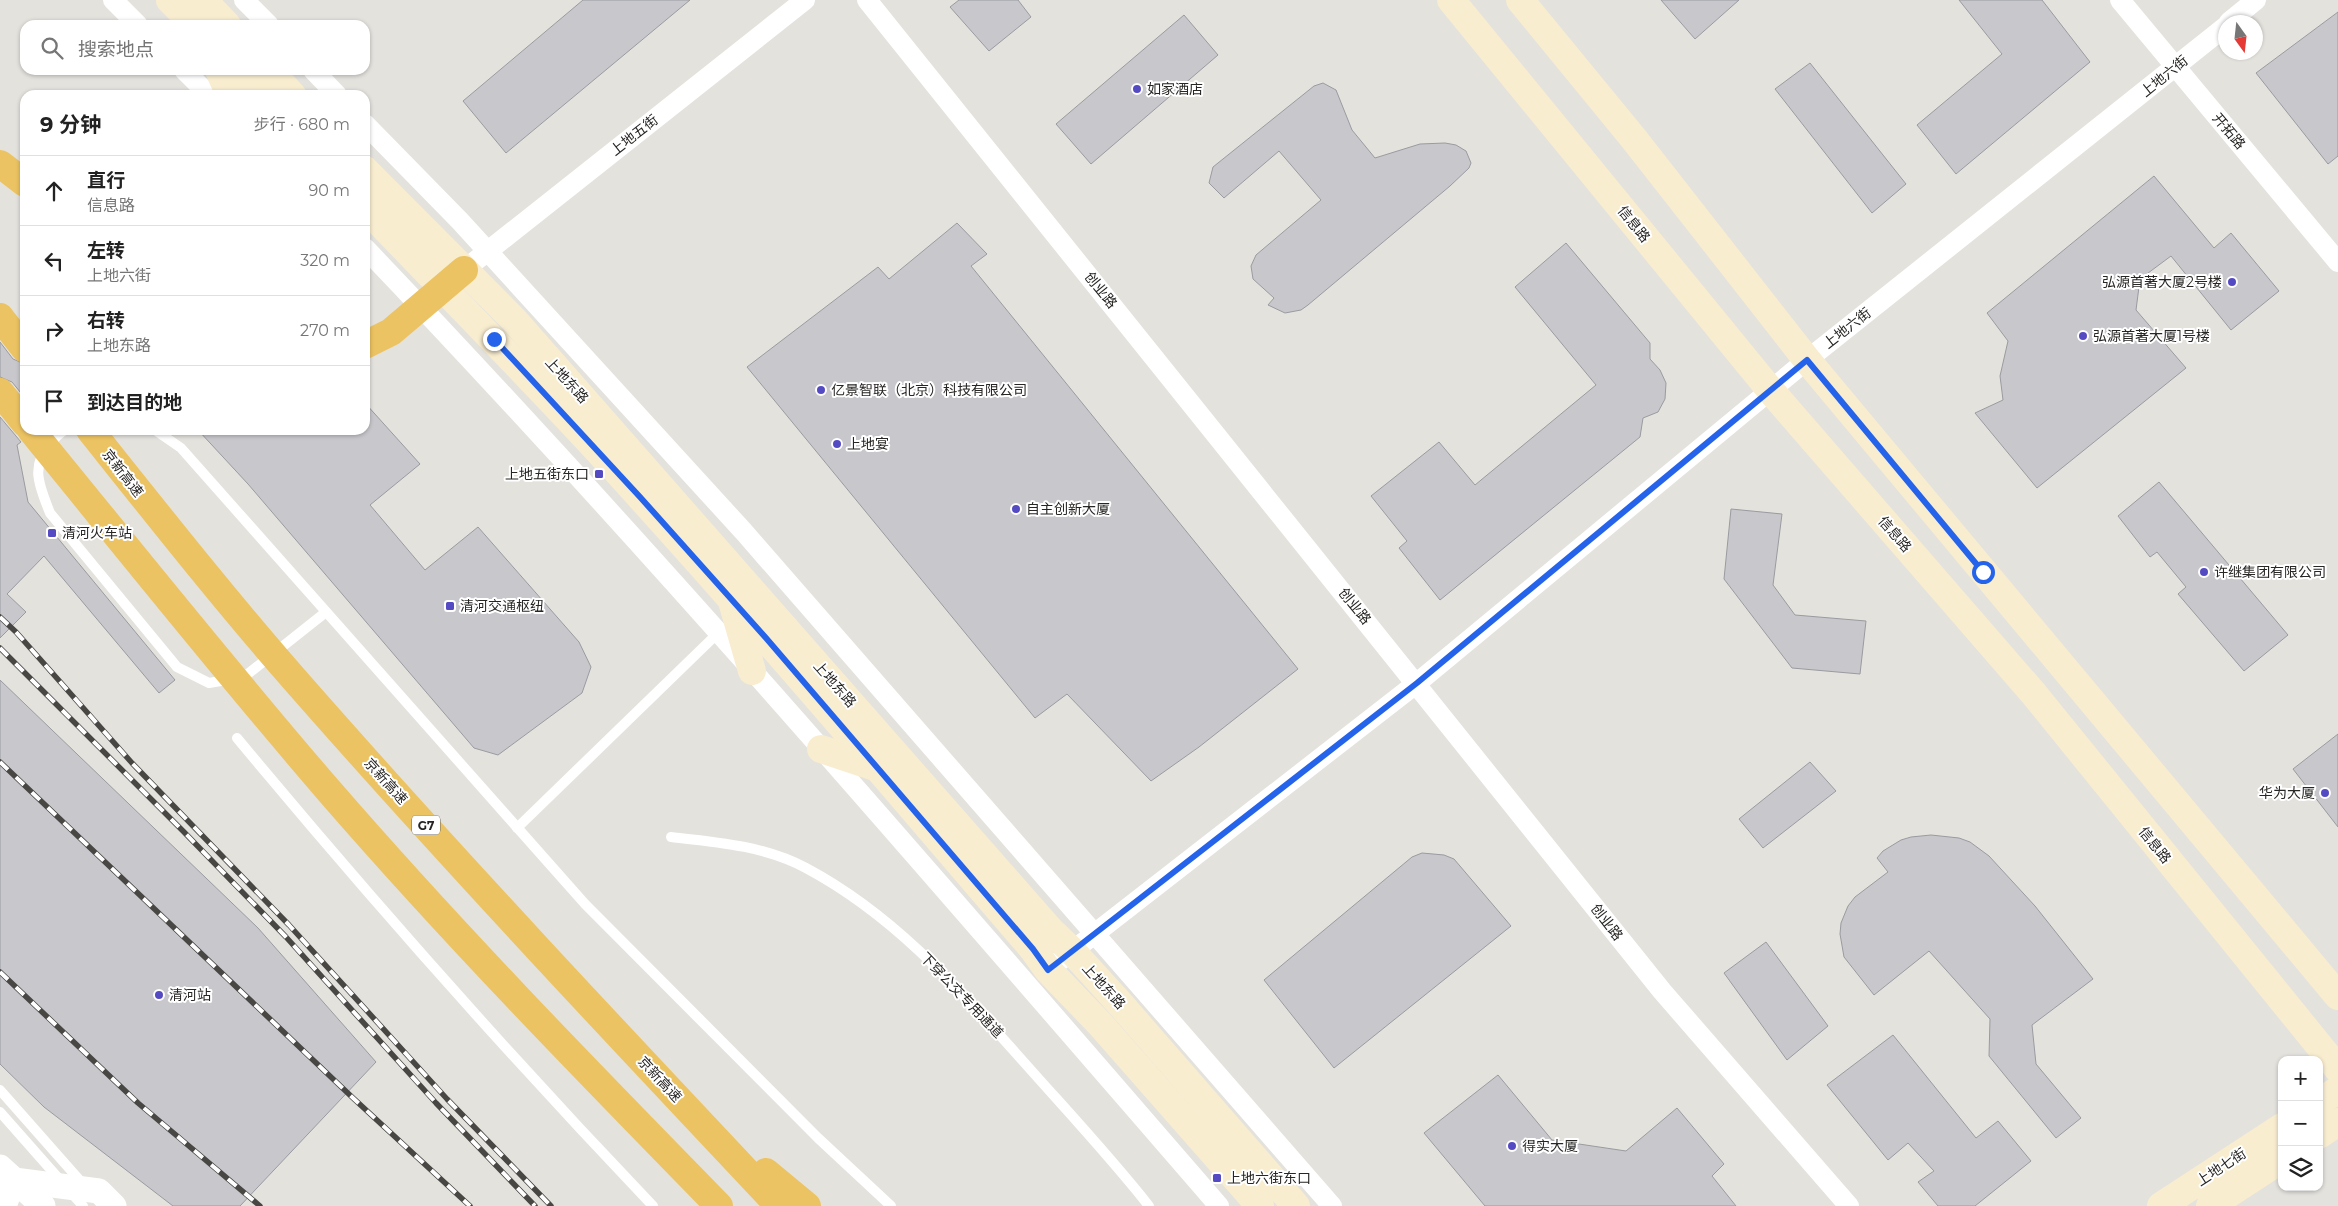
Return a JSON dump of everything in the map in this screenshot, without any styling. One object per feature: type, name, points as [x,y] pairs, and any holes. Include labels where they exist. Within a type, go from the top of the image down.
[{"type":"highway","points":[[0,164],[20,179]]},
{"type":"highway","points":[[370,342],[391,332],[464,270]]},
{"type":"highway","points":[[0,317],[20,342]]},
{"type":"highway","points":[[0,392],[20,417]]},
{"type":"highway","points":[[35,435],[208,648],[331,793],[531,1014],[719,1206]]},
{"type":"highway","name":"京新高速","points":[[94,435],[163,523],[294,679],[566,980],[779,1206]]},
{"type":"highway","points":[[680,1100],[807,1206]]},
{"type":"main road","points":[[170,0],[190,20]]},
{"type":"main road","points":[[203,0],[222,20]]},
{"type":"main road","name":"信息路","points":[[1451,0],[1771,391],[2034,694],[2338,1069]]},
{"type":"main road","points":[[1520,0],[1634,139],[1807,360],[2338,996]]},
{"type":"main road","points":[[221,75],[228,90]]},
{"type":"main road","points":[[244,75],[257,90]]},
{"type":"main road","points":[[274,75],[287,90]]},
{"type":"main road","name":"上地东路","points":[[370,175],[527,335],[1051,931],[1105,987],[1296,1206]]},
{"type":"main road","name":"上地东路","points":[[370,211],[494,339],[610,464],[731,599],[1033,949],[1048,970],[1260,1206]]},
{"type":"main road","points":[[731,599],[752,671]]},
{"type":"main road","points":[[821,749],[877,768]]},
{"type":"main road","points":[[2321,1101],[2338,1090]]},
{"type":"main road","points":[[2323,1132],[2338,1122]]},
{"type":"main road","name":"上地七街","points":[[2161,1206],[2278,1130]]},
{"type":"main road","name":"上地七街","points":[[2210,1206],[2278,1162]]},
{"type":"street","points":[[113,0],[133,20]]},
{"type":"street","points":[[244,0],[264,20]]},
{"type":"street","name":"上地五街","points":[[464,270],[805,0]]},
{"type":"street","name":"创业路","points":[[867,0],[1662,990],[1848,1206]]},
{"type":"street","name":"开拓路","points":[[2120,0],[2338,262]]},
{"type":"street","points":[[2238,15],[2256,0]]},
{"type":"street","name":"上地六街","points":[[1048,970],[1417,683],[1807,360],[2218,33]]},
{"type":"street","points":[[189,75],[204,90]]},
{"type":"street","points":[[317,75],[332,90]]},
{"type":"street","points":[[370,129],[488,251],[744,532],[1332,1206]]},
{"type":"street","points":[[370,253],[468,356],[752,671],[1219,1206]]},
{"type":"street","points":[[1063,1026],[1126,968]]},
{"type":"street","points":[[4,1206],[7,1173]]},
{"type":"street","points":[[7,1173],[42,1206]]},
{"type":"street","points":[[7,1173],[99,1191],[114,1206]]},
{"type":"lane","points":[[60,435],[42,452],[38,473],[50,513],[177,667],[209,683],[244,677],[326,612]]},
{"type":"lane","points":[[162,435],[181,448],[585,904],[818,1138],[890,1206]]},
{"type":"lane","points":[[517,828],[718,633]]},
{"type":"lane","points":[[237,738],[334,854],[438,972],[579,1129],[653,1206]]},
{"type":"lane","name":"下穿公交专用通道","points":[[671,837],[717,842],[755,849],[805,868],[853,897],[889,924],[939,968],[956,986],[1149,1206]]},
{"type":"lane","points":[[0,1090],[102,1206]]},
{"type":"lane","points":[[0,1112],[83,1206]]},
{"type":"building","points":[[583,0],[690,0],[506,153],[463,101]]},
{"type":"building","points":[[959,0],[1018,0],[1031,17],[989,51],[950,7]]},
{"type":"building","points":[[1661,0],[1739,0],[1695,39]]},
{"type":"building","points":[[1959,0],[2042,0],[2090,62],[1956,174],[1917,125],[2002,54]]},
{"type":"building","points":[[2338,12],[2338,156],[2328,164],[2256,73]]},
{"type":"building","name":"如家酒店","points":[[1184,15],[1218,55],[1091,164],[1056,124]]},
{"type":"building","points":[[1810,63],[1906,184],[1872,213],[1775,89]]},
{"type":"building","points":[[1323,83],[1336,90],[1352,130],[1375,158],[1420,144],[1445,143],[1456,145],[1466,151],[1471,163],[1469,168],[1450,186],[1308,305],[1301,310],[1285,313],[1268,305],[1274,298],[1253,279],[1251,266],[1256,255],[1321,200],[1279,151],[1224,198],[1209,183],[1213,167],[1314,86]]},
{"type":"building","name":"弘源首著大厦1号楼","points":[[2154,176],[2214,248],[2231,233],[2279,291],[2231,330],[2171,256],[2140,279],[2136,310],[2186,368],[2037,488],[1975,413],[2003,400],[2000,376],[2008,341],[1987,313]]},
{"type":"building","name":"自主创新大厦","points":[[957,223],[987,254],[971,266],[1298,669],[1199,747],[1151,781],[1067,694],[1035,718],[747,367],[878,267],[889,279]]},
{"type":"building","points":[[1566,243],[1650,343],[1650,359],[1660,370],[1666,383],[1665,399],[1658,412],[1643,418],[1640,437],[1440,600],[1399,548],[1407,541],[1371,496],[1439,442],[1475,485],[1596,385],[1515,287]]},
{"type":"building","points":[[0,342],[13,359],[20,362],[20,392],[12,382],[0,377]]},
{"type":"building","name":"清河交通枢纽","points":[[370,409],[420,464],[370,505],[425,570],[478,527],[579,642],[591,667],[582,693],[498,755],[474,748],[248,484],[203,435],[370,435]]},
{"type":"building","points":[[0,417],[21,442],[17,445],[28,502],[175,680],[159,693],[44,556],[7,594],[26,612],[0,638]]},
{"type":"building","name":"许继集团有限公司","points":[[2159,482],[2288,635],[2244,671],[2178,594],[2186,587],[2157,552],[2150,557],[2118,516]]},
{"type":"building","points":[[1731,509],[1782,514],[1773,585],[1795,615],[1866,621],[1860,674],[1792,668],[1724,579]]},
{"type":"building","name":"清河站","points":[[0,680],[258,928],[376,1062],[240,1206],[173,1206],[44,1107],[0,1064]]},
{"type":"building","name":"华为大厦","points":[[2338,734],[2338,827],[2293,769]]},
{"type":"building","points":[[1810,762],[1836,791],[1763,848],[1739,819]]},
{"type":"building","points":[[1931,835],[1959,838],[1970,842],[1989,856],[2035,906],[2093,979],[2032,1025],[2036,1064],[2081,1118],[2056,1138],[1989,1056],[1990,1019],[1929,951],[1874,995],[1844,957],[1840,934],[1841,923],[1848,906],[1855,897],[1888,872],[1877,858],[1883,851],[1901,840]]},
{"type":"building","points":[[1422,853],[1444,855],[1454,859],[1511,926],[1334,1068],[1264,980],[1412,857]]},
{"type":"building","points":[[1766,942],[1828,1026],[1787,1060],[1724,973]]},
{"type":"building","points":[[1893,1035],[1976,1138],[1998,1121],[2031,1161],[1975,1206],[1938,1206],[1918,1182],[1934,1171],[1908,1143],[1888,1160],[1827,1085]]},
{"type":"building","name":"得实大厦","points":[[1498,1075],[1552,1140],[1626,1151],[1677,1108],[1724,1164],[1712,1176],[1736,1206],[1485,1206],[1424,1133]]},
{"type":"railway","points":[[0,617],[16,632],[132,763],[289,925],[447,1099],[551,1206]]},
{"type":"railway","points":[[0,648],[286,937],[436,1103],[535,1206]]},
{"type":"railway","points":[[0,762],[353,1098],[470,1206]]},
{"type":"railway","points":[[0,972],[138,1103],[260,1206]]},
{"type":"place","name":"如家酒店","points":[[1137,89]]},
{"type":"place","name":"弘源首著大厦2号楼","points":[[2232,282]]},
{"type":"place","name":"弘源首著大厦1号楼","points":[[2083,336]]},
{"type":"place","name":"亿景智联（北京）科技有限公司","points":[[821,390]]},
{"type":"place","name":"上地宴","points":[[837,444]]},
{"type":"place","name":"上地五街东口","points":[[599,474]]},
{"type":"place","name":"自主创新大厦","points":[[1016,509]]},
{"type":"place","name":"清河火车站","points":[[52,533]]},
{"type":"place","name":"许继集团有限公司","points":[[2204,572]]},
{"type":"place","name":"清河交通枢纽","points":[[450,606]]},
{"type":"place","name":"华为大厦","points":[[2325,793]]},
{"type":"place","name":"清河站","points":[[159,995]]},
{"type":"place","name":"得实大厦","points":[[1512,1146]]},
{"type":"place","name":"上地六街东口","points":[[1217,1178]]},
{"type":"route","points":[[494,339],[640,497],[766,638],[1033,949],[1048,970],[1417,683],[1807,360],[1983,572]]}]
